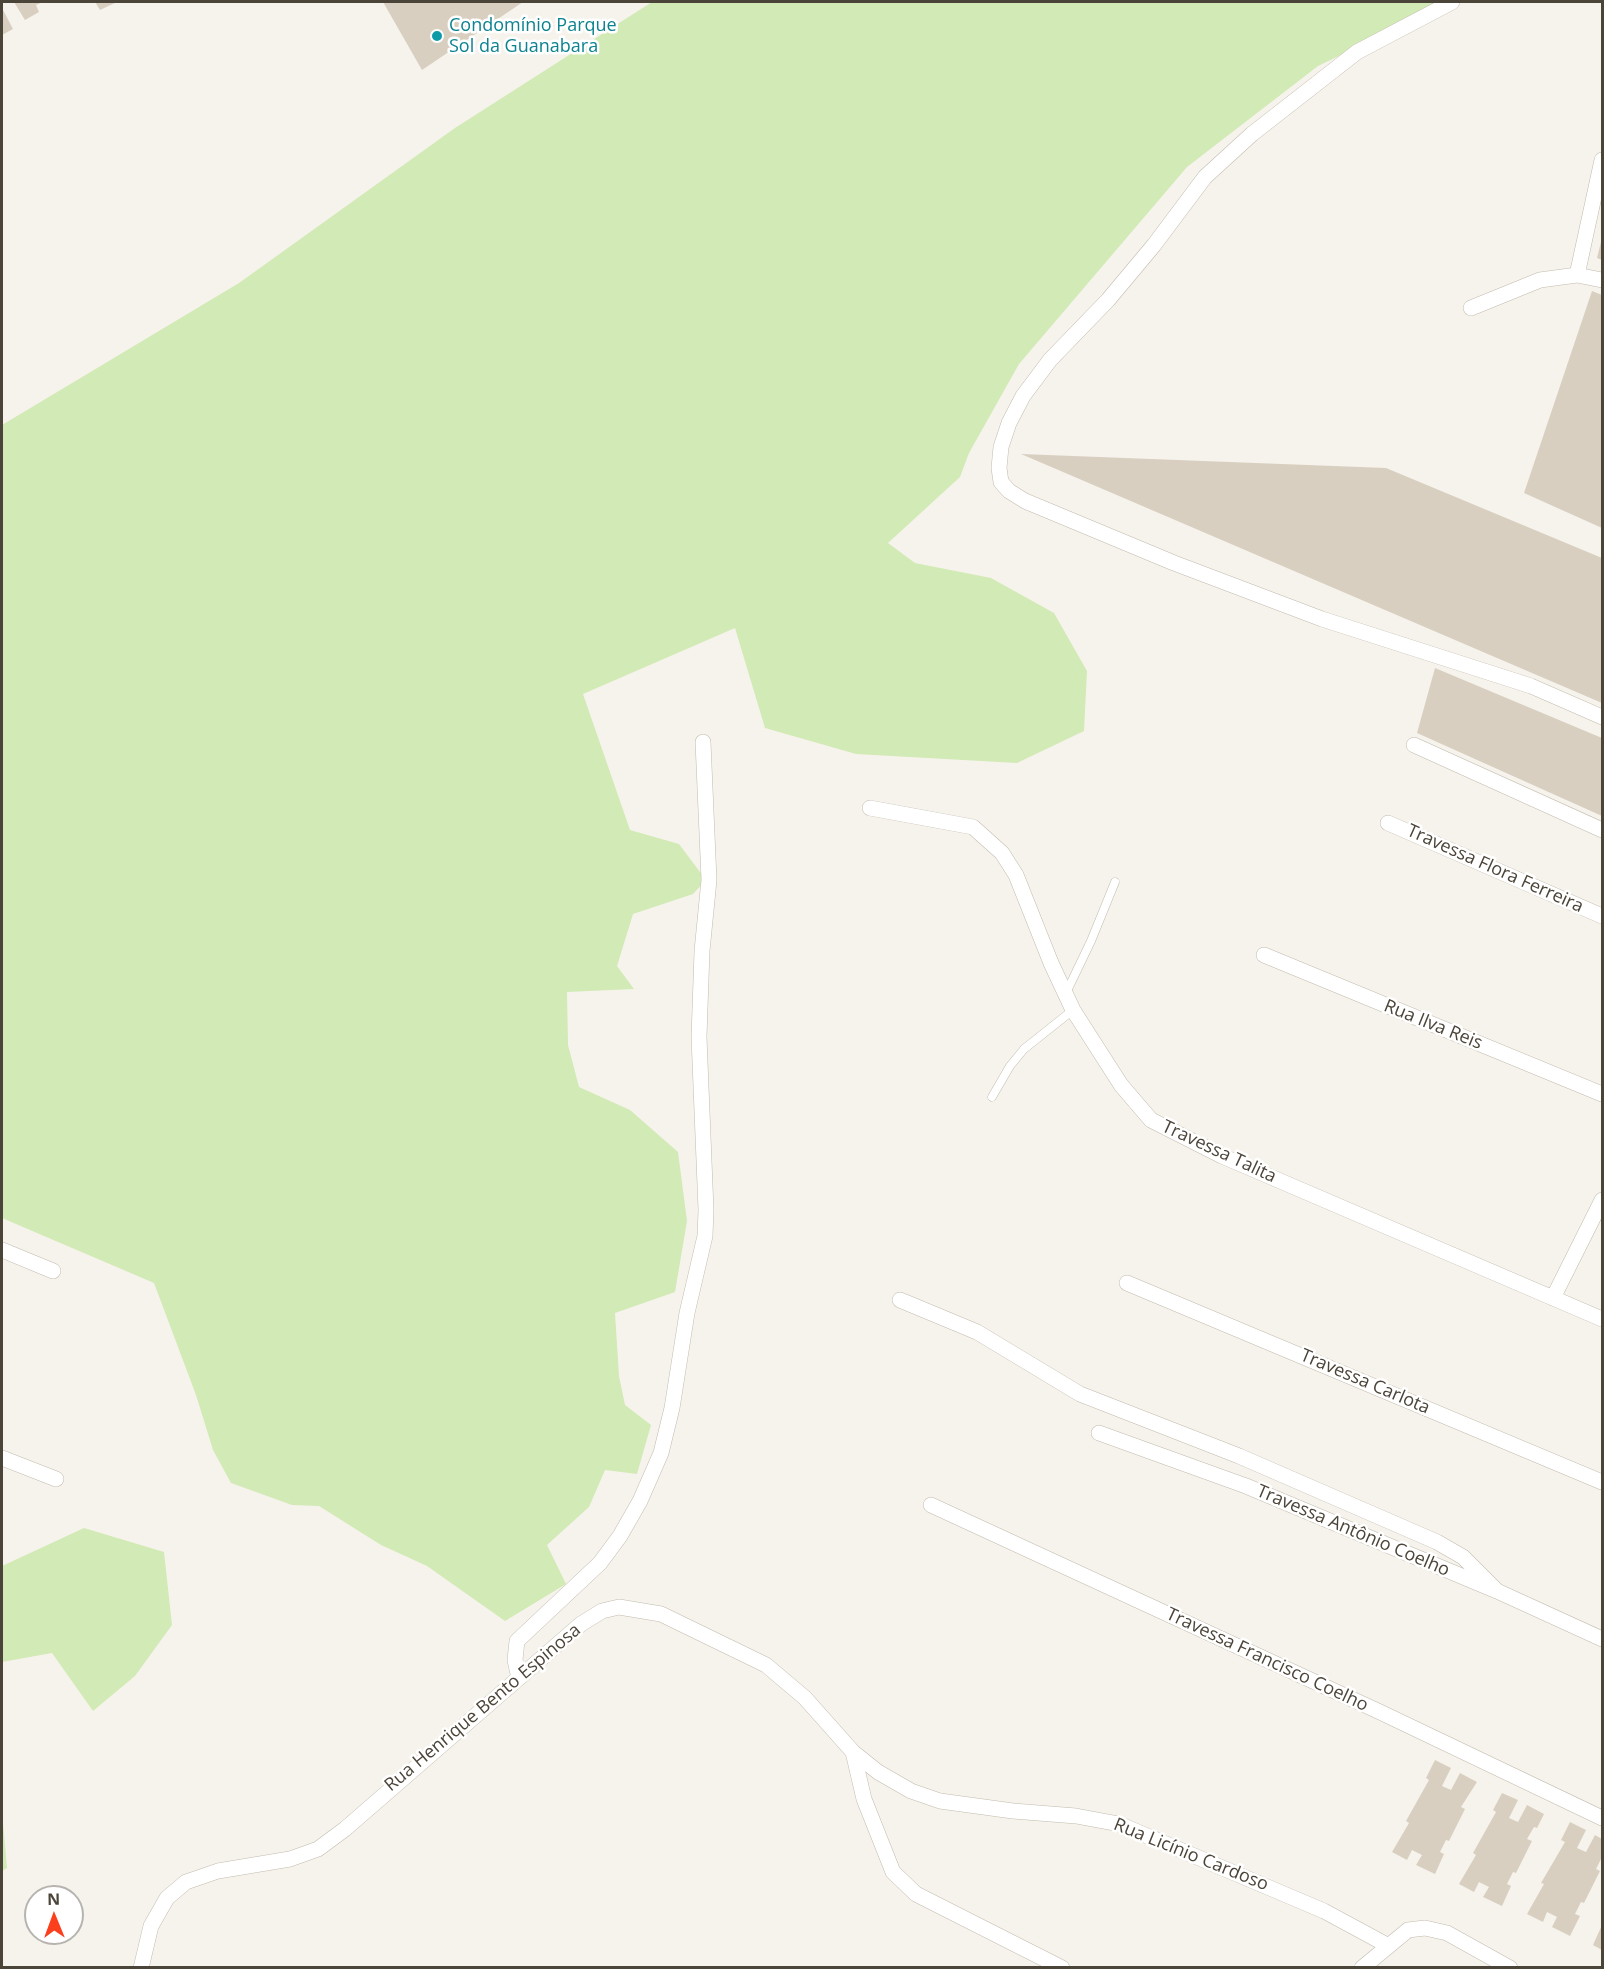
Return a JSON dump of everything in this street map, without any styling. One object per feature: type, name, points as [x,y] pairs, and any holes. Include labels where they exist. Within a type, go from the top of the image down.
[{"type":"street","points":[[1452,2],[1357,52],[1252,134],[1205,177],[1148,253],[1108,300],[1050,360],[1023,396],[1009,423],[1001,447],[999,468],[1001,482],[1009,491],[1025,501],[1174,563],[1322,619],[1531,686],[1602,717]]},
{"type":"street","points":[[1577,274],[1602,160]]},
{"type":"street","points":[[1471,308],[1540,280],[1577,274],[1602,279]]},
{"type":"street","points":[[519,1678],[515,1660],[517,1641],[600,1563],[620,1536],[640,1501],[661,1453],[672,1408],[687,1313],[705,1236],[699,1037],[702,951],[709,880],[703,742]]},
{"type":"street","points":[[1414,745],[1602,830]]},
{"type":"street","name":"Travessa Talita","points":[[870,808],[973,827],[990,841],[1016,874],[1073,1010],[1121,1085],[1151,1120],[1222,1156],[1602,1319]]},
{"type":"street","name":"Travessa Flora Ferreira","points":[[1388,823],[1602,916]]},
{"type":"street","name":"Rua Ilva Reis","points":[[1264,955],[1602,1094]]},
{"type":"street","points":[[1553,1299],[1602,1200]]},
{"type":"street","points":[[2,1250],[53,1270]]},
{"type":"street","name":"Travessa Carlota","points":[[1127,1283],[1602,1482]]},
{"type":"street","points":[[900,1300],[977,1332],[1080,1394],[1297,1480],[1437,1542],[1463,1557],[1497,1591]]},
{"type":"street","name":"Travessa Antônio Coelho","points":[[1099,1433],[1283,1502],[1497,1591],[1602,1639]]},
{"type":"street","points":[[2,1458],[56,1479]]},
{"type":"street","points":[[1283,1502],[1297,1480]]},
{"type":"street","name":"Travessa Francisco Coelho","points":[[931,1505],[1380,1712],[1602,1818]]},
{"type":"street","name":"Rua Henrique Bento Espinosa","points":[[141,1968],[151,1926],[167,1898],[186,1882],[218,1871],[290,1859],[318,1849],[345,1829],[581,1624],[602,1611],[620,1607],[643,1609],[661,1614],[766,1665],[805,1698],[853,1752]]},
{"type":"street","points":[[853,1752],[867,1810],[893,1872],[916,1894],[1062,1968]]},
{"type":"street","name":"Rua Licínio Cardoso","points":[[853,1752],[878,1772],[910,1791],[940,1801],[1013,1811],[1076,1816],[1119,1824],[1315,1906],[1387,1945]]},
{"type":"street","points":[[1362,1968],[1387,1945],[1408,1930],[1425,1928],[1447,1934],[1510,1968]]},
{"type":"lane","points":[[1065,994],[1091,941],[1115,882]]},
{"type":"lane","points":[[992,1097],[1010,1066],[1024,1049],[1073,1010]]},
{"type":"green space","points":[[652,2],[1450,2],[1318,66],[1187,167],[1019,364],[969,453],[960,477],[888,543],[915,563],[991,578],[1054,613],[1087,671],[1084,731],[1017,763],[856,754],[765,728],[735,628],[583,694],[630,830],[679,844],[706,880],[693,894],[633,914],[617,966],[634,989],[567,992],[568,1045],[579,1087],[630,1110],[678,1152],[687,1221],[675,1292],[615,1313],[619,1376],[625,1405],[651,1425],[637,1474],[605,1470],[589,1507],[547,1545],[566,1584],[505,1621],[427,1566],[381,1545],[319,1506],[292,1505],[231,1483],[213,1450],[196,1395],[154,1283],[2,1218],[2,425],[239,283],[455,128]]},
{"type":"green space","points":[[84,1528],[164,1552],[172,1625],[135,1676],[93,1711],[52,1653],[2,1662],[2,1566]]},
{"type":"green space","points":[[2,1811],[7,1868],[2,1871]]},
{"type":"building","points":[[14,2],[43,2],[36,5],[39,12],[25,20]]},
{"type":"building","points":[[95,2],[117,2],[100,10]]},
{"type":"building","name":"Condomínio Parque Sol da Guanabara","points":[[383,2],[523,2],[422,70]]},
{"type":"building","points":[[2,8],[13,29],[2,35]]},
{"type":"building","points":[[1602,238],[1602,260],[1597,258]]},
{"type":"building","points":[[1592,291],[1602,295],[1602,528],[1524,493]]},
{"type":"building","points":[[1021,454],[1386,468],[1602,558],[1602,703]]},
{"type":"building","points":[[1435,668],[1602,738],[1602,816],[1417,733]]},
{"type":"building","points":[[1435,1760],[1451,1768],[1442,1786],[1451,1790],[1460,1773],[1477,1782],[1461,1807],[1465,1809],[1449,1841],[1446,1840],[1440,1852],[1444,1854],[1435,1874],[1416,1865],[1422,1855],[1412,1850],[1407,1860],[1392,1852],[1409,1823],[1406,1821],[1429,1780],[1426,1778]]},
{"type":"building","points":[[1502,1793],[1518,1800],[1509,1818],[1518,1822],[1527,1805],[1544,1814],[1537,1828],[1534,1827],[1527,1839],[1532,1841],[1516,1873],[1513,1872],[1507,1884],[1511,1886],[1502,1906],[1483,1897],[1489,1887],[1479,1882],[1474,1892],[1459,1884],[1476,1855],[1473,1853],[1496,1812],[1493,1810]]},
{"type":"building","points":[[1570,1822],[1586,1830],[1577,1848],[1586,1852],[1595,1835],[1602,1839],[1602,1857],[1596,1869],[1600,1871],[1584,1903],[1581,1902],[1575,1914],[1580,1916],[1570,1936],[1552,1927],[1557,1917],[1547,1912],[1543,1922],[1527,1914],[1544,1884],[1541,1883],[1565,1842],[1561,1840]]},
{"type":"building","points":[[1602,1925],[1602,1950],[1593,1945]]},
{"type":"place","name":"Condomínio Parque Sol da Guanabara","points":[[437,36]]}]
